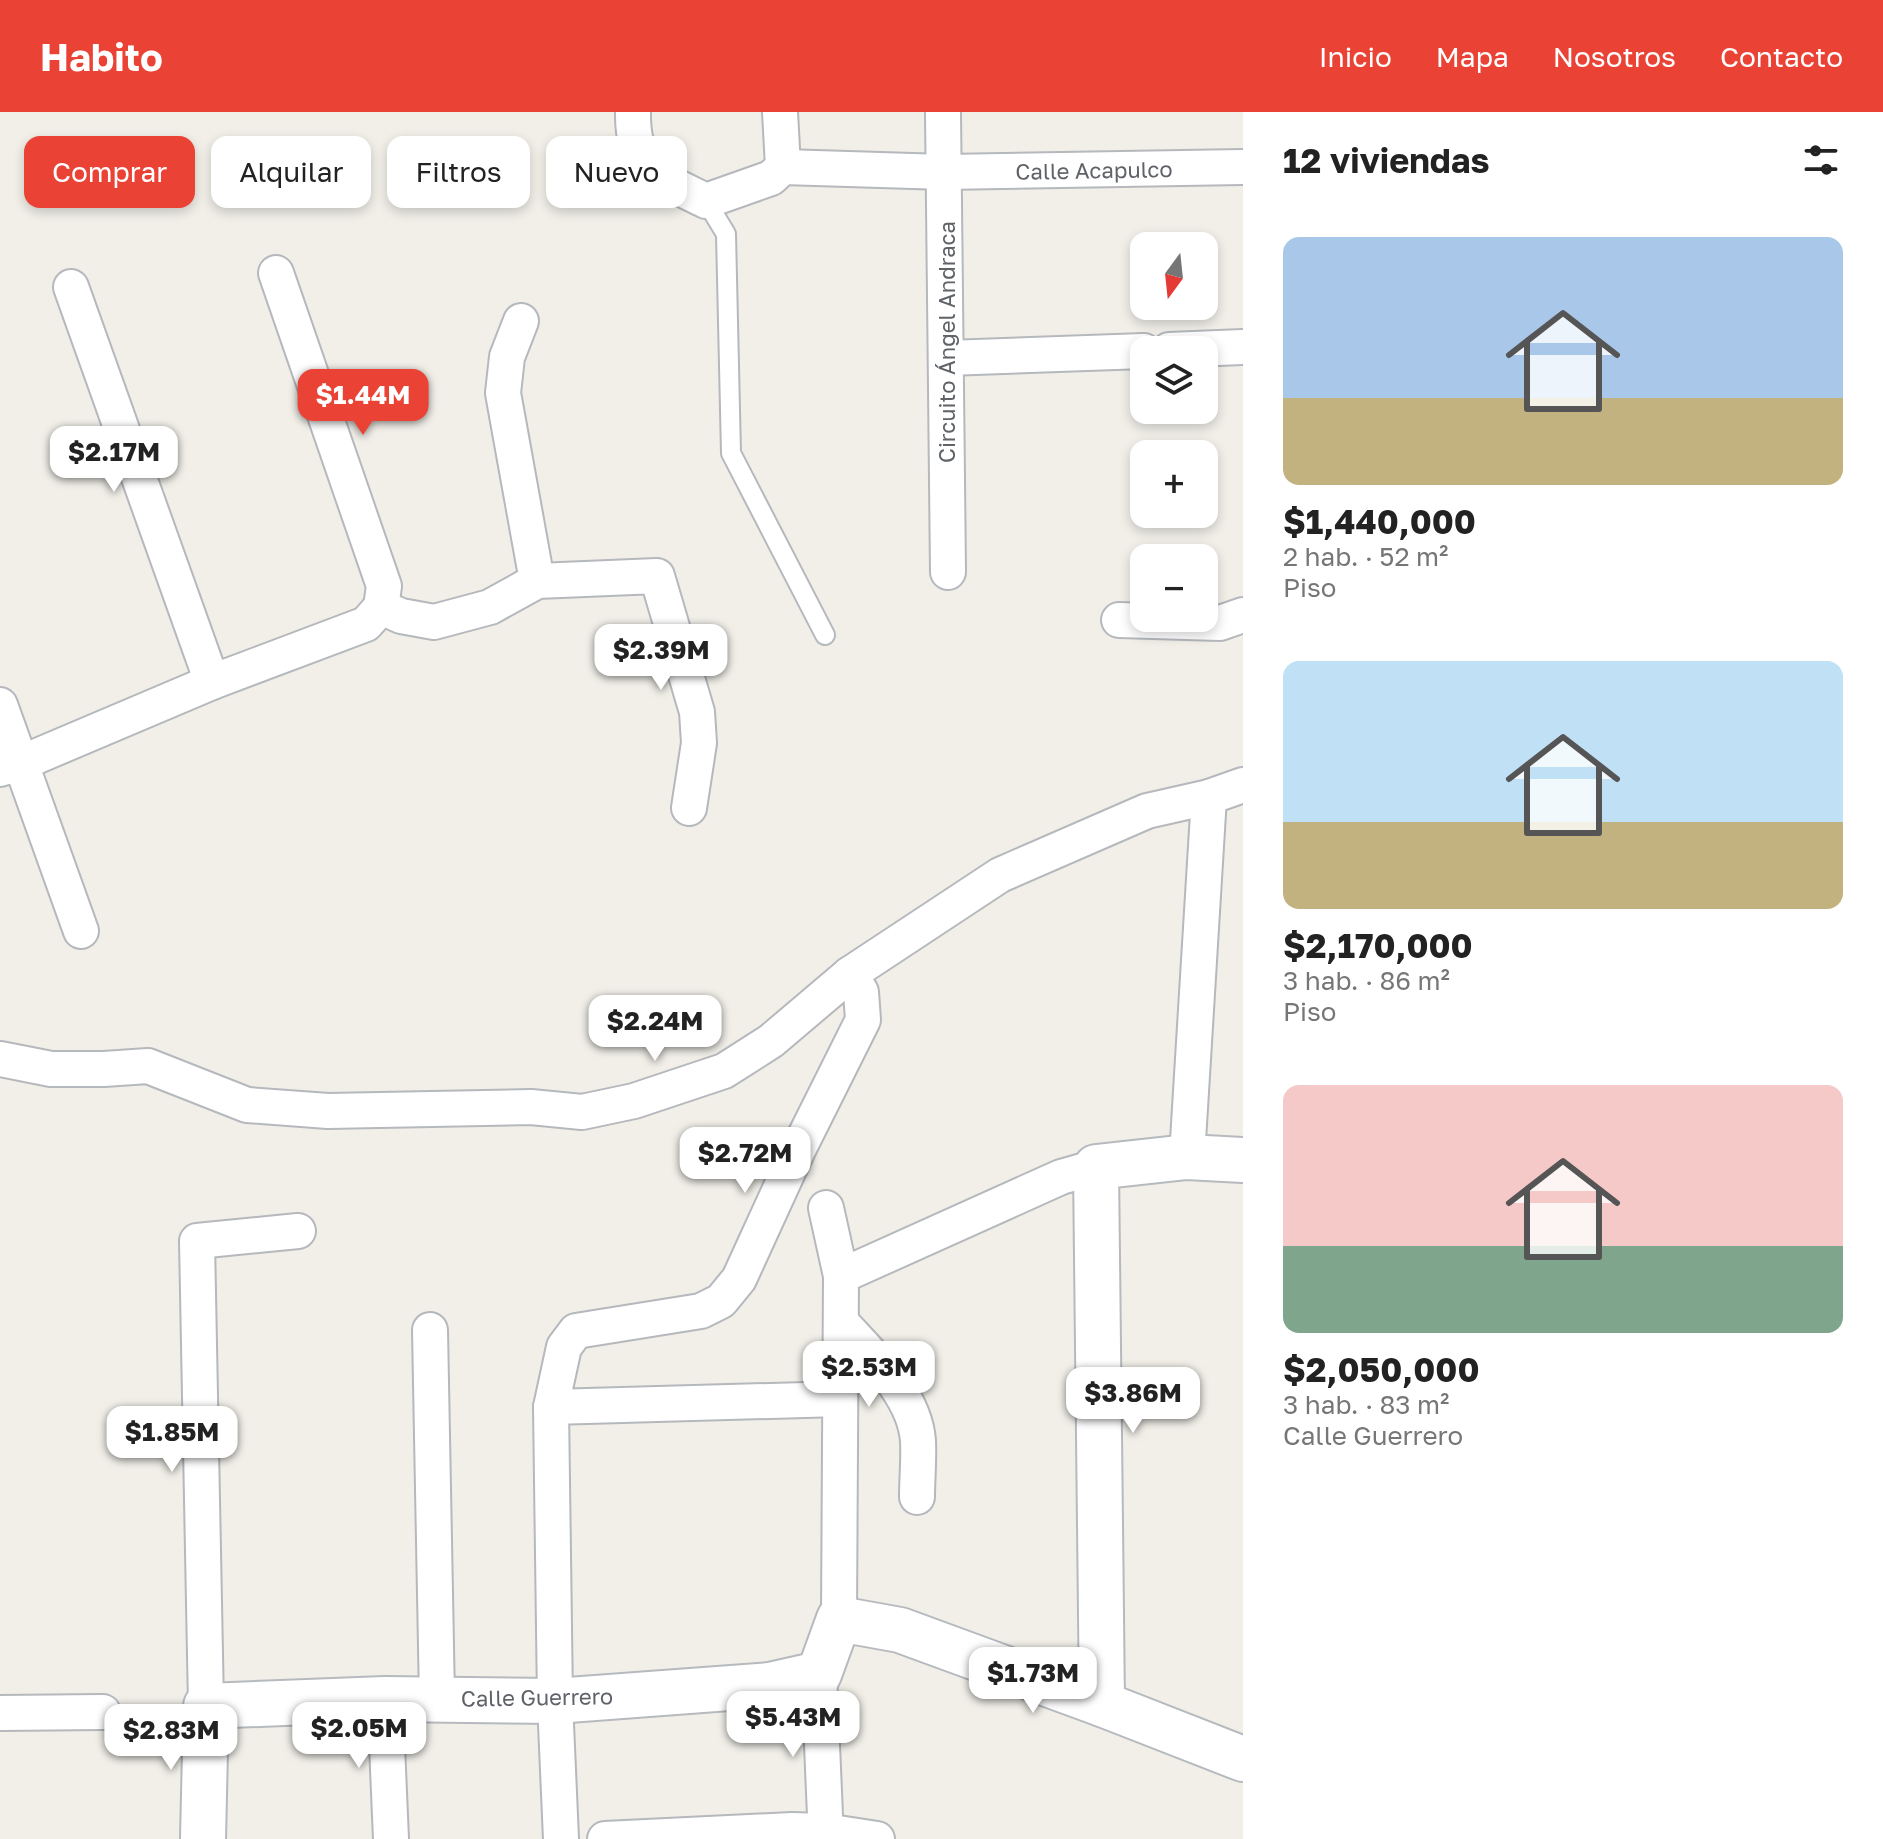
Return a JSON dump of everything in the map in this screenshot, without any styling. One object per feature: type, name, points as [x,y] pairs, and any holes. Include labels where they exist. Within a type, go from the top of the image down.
[{"type":"street","points":[[633,112],[640,159],[662,179],[706,201],[771,178],[783,167],[780,112]]},
{"type":"street","name":"Circuito Ángel Andraca","points":[[943,112],[948,572]]},
{"type":"street","name":"Calle Acapulco","points":[[783,167],[945,172],[1243,167]]},
{"type":"street","points":[[11,766],[212,682],[366,624],[381,607],[384,586],[276,273]]},
{"type":"street","points":[[71,287],[212,682]]},
{"type":"street","points":[[521,321],[507,357],[503,393],[537,581]]},
{"type":"street","points":[[1218,348],[1243,347]]},
{"type":"street","points":[[947,358],[1130,351]]},
{"type":"street","points":[[381,607],[401,616],[434,622],[490,607],[537,581],[657,576],[697,712],[699,743],[689,808]]},
{"type":"street","points":[[1119,620],[1220,623],[1243,615]]},
{"type":"street","points":[[0,705],[11,766],[81,931]]},
{"type":"street","points":[[0,1059],[51,1069],[148,1066],[247,1105],[328,1111],[531,1107],[582,1112],[634,1101],[724,1071],[771,1041],[850,974],[1000,875],[1147,811],[1209,797],[1243,785]]},
{"type":"street","points":[[1187,1157],[1209,797]]},
{"type":"street","points":[[561,1839],[555,1701],[551,1407],[564,1347],[576,1331],[701,1311],[721,1301],[739,1279],[798,1150],[863,1020],[861,992],[850,974]]},
{"type":"street","points":[[841,1276],[1061,1177],[1096,1167],[1187,1157],[1243,1160]]},
{"type":"street","points":[[1096,1167],[1102,1704]]},
{"type":"street","points":[[826,1208],[841,1276],[839,1619],[819,1674],[826,1835]]},
{"type":"street","points":[[203,1839],[206,1706],[197,1241],[298,1231]]},
{"type":"street","points":[[841,1322],[890,1374],[907,1405],[918,1437],[917,1497]]},
{"type":"street","points":[[430,1330],[437,1699]]},
{"type":"street","points":[[551,1407],[840,1399]]},
{"type":"street","points":[[839,1619],[900,1630],[1243,1759]]},
{"type":"street","name":"Calle Guerrero","points":[[206,1706],[385,1699],[555,1701],[770,1685],[819,1674]]},
{"type":"street","points":[[385,1699],[391,1839]]},
{"type":"street","points":[[0,1713],[103,1712]]},
{"type":"street","points":[[605,1839],[792,1830],[877,1839]]},
{"type":"lane","points":[[706,201],[726,234],[731,453],[825,635]]}]
